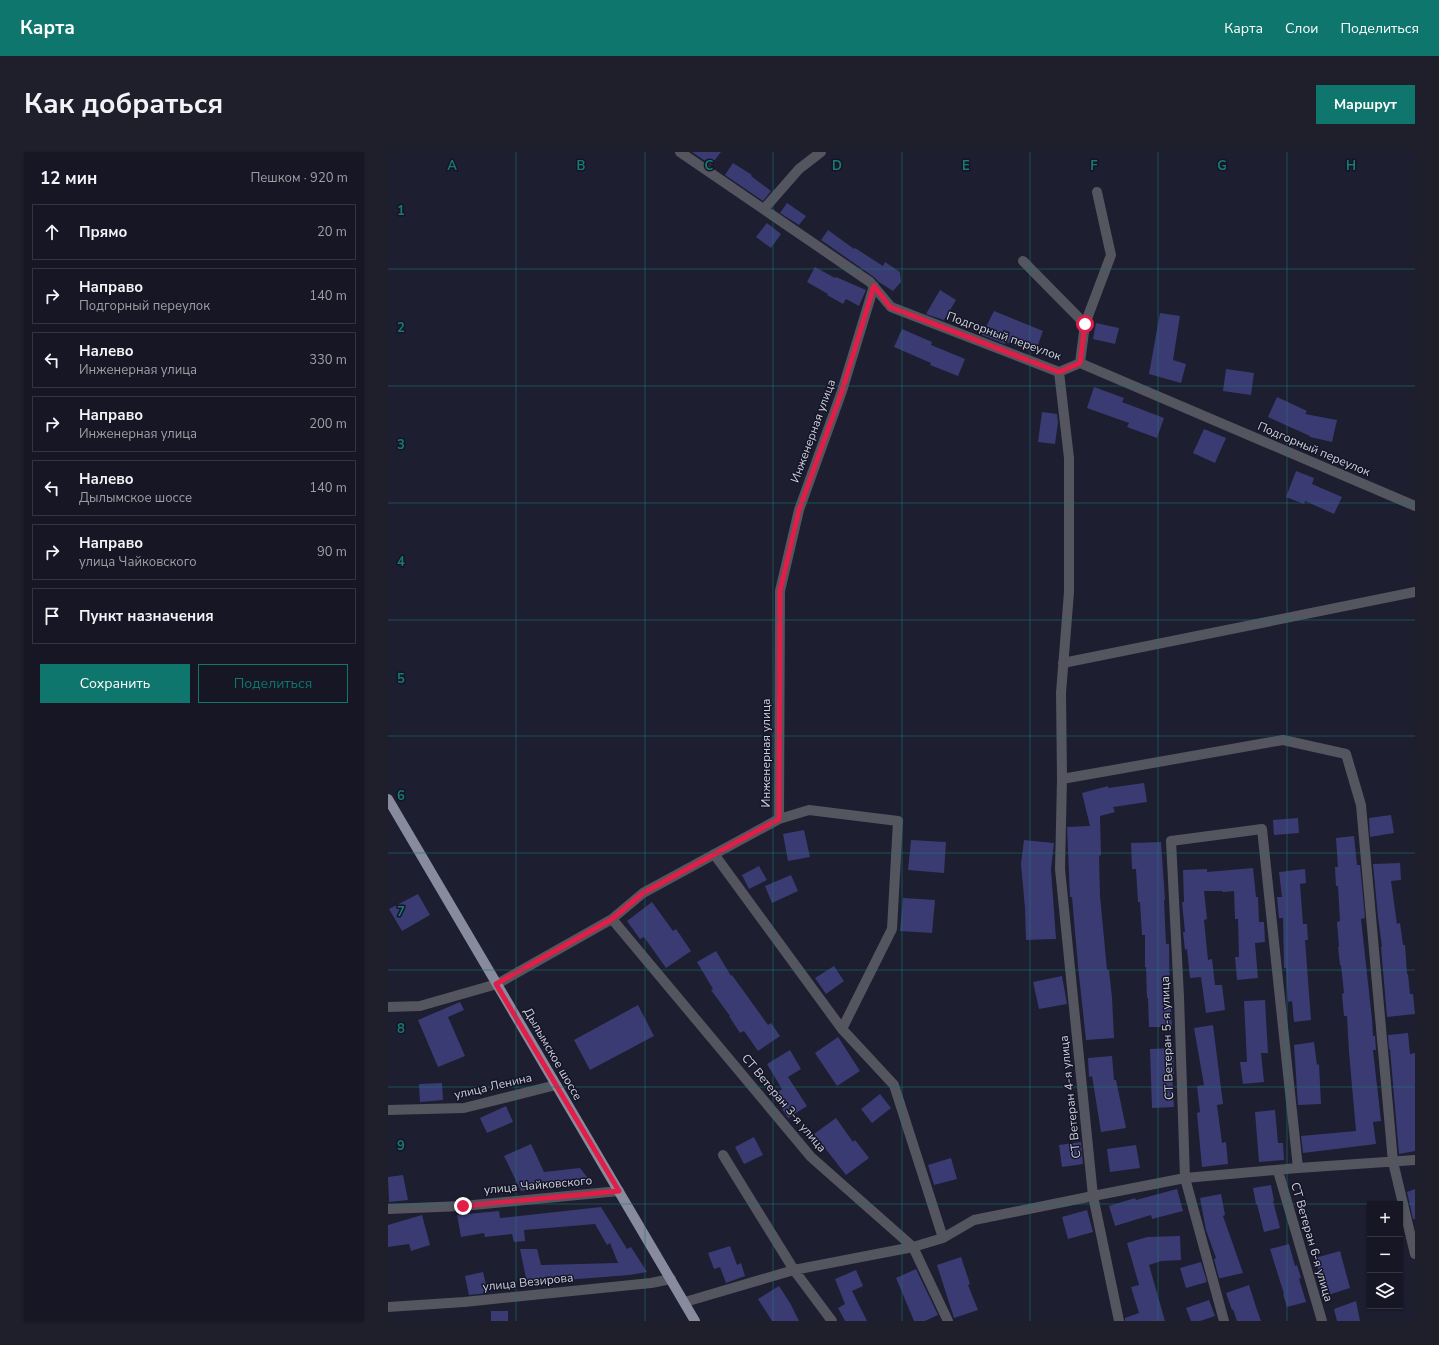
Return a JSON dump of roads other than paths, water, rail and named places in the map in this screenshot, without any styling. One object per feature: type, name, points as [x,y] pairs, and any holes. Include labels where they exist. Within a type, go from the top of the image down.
[{"type":"main road","name":"Дылымское шоссе","points":[[388,800],[695,1321]]},
{"type":"street","name":"Подгорный переулок","points":[[680,152],[870,282],[890,307],[1059,372],[1080,363],[1415,506]]},
{"type":"street","points":[[764,209],[799,169],[821,152]]},
{"type":"street","points":[[1080,363],[1085,324],[1111,255],[1097,192]]},
{"type":"street","points":[[1023,261],[1085,324]]},
{"type":"street","name":"Инженерная улица","points":[[388,1007],[420,1006],[496,984],[612,919],[643,893],[779,819],[780,591],[799,510],[842,391],[874,286]]},
{"type":"street","name":"СТ Ветеран 4-я улица","points":[[1059,372],[1069,458],[1069,592],[1061,693],[1062,779],[1060,869],[1093,1196],[1119,1321]]},
{"type":"street","points":[[1063,663],[1415,592]]},
{"type":"street","points":[[1062,779],[1282,740],[1346,754],[1361,805],[1393,1162],[1415,1254]]},
{"type":"street","points":[[779,819],[809,810],[898,822],[892,929],[842,1029]]},
{"type":"street","name":"СТ Ветеран 5-я улица","points":[[1224,1321],[1186,1178],[1171,841],[1262,829],[1298,1168]]},
{"type":"street","points":[[714,854],[842,1029],[894,1085],[942,1238]]},
{"type":"street","name":"СТ Ветеран 3-я улица","points":[[612,919],[811,1157],[913,1248],[948,1321]]},
{"type":"street","name":"улица Ленина","points":[[388,1110],[464,1108],[556,1085]]},
{"type":"street","points":[[722,1155],[794,1270],[832,1321]]},
{"type":"street","points":[[685,1302],[794,1270],[913,1248],[942,1238],[974,1220],[1093,1196],[1186,1178],[1415,1160]]},
{"type":"street","name":"СТ Ветеран 6-я улица","points":[[1278,1171],[1322,1321]]},
{"type":"street","name":"улица Чайковского","points":[[388,1209],[463,1206],[619,1191]]},
{"type":"street","name":"улица Везирова","points":[[388,1307],[464,1302],[651,1283],[671,1279]]}]
